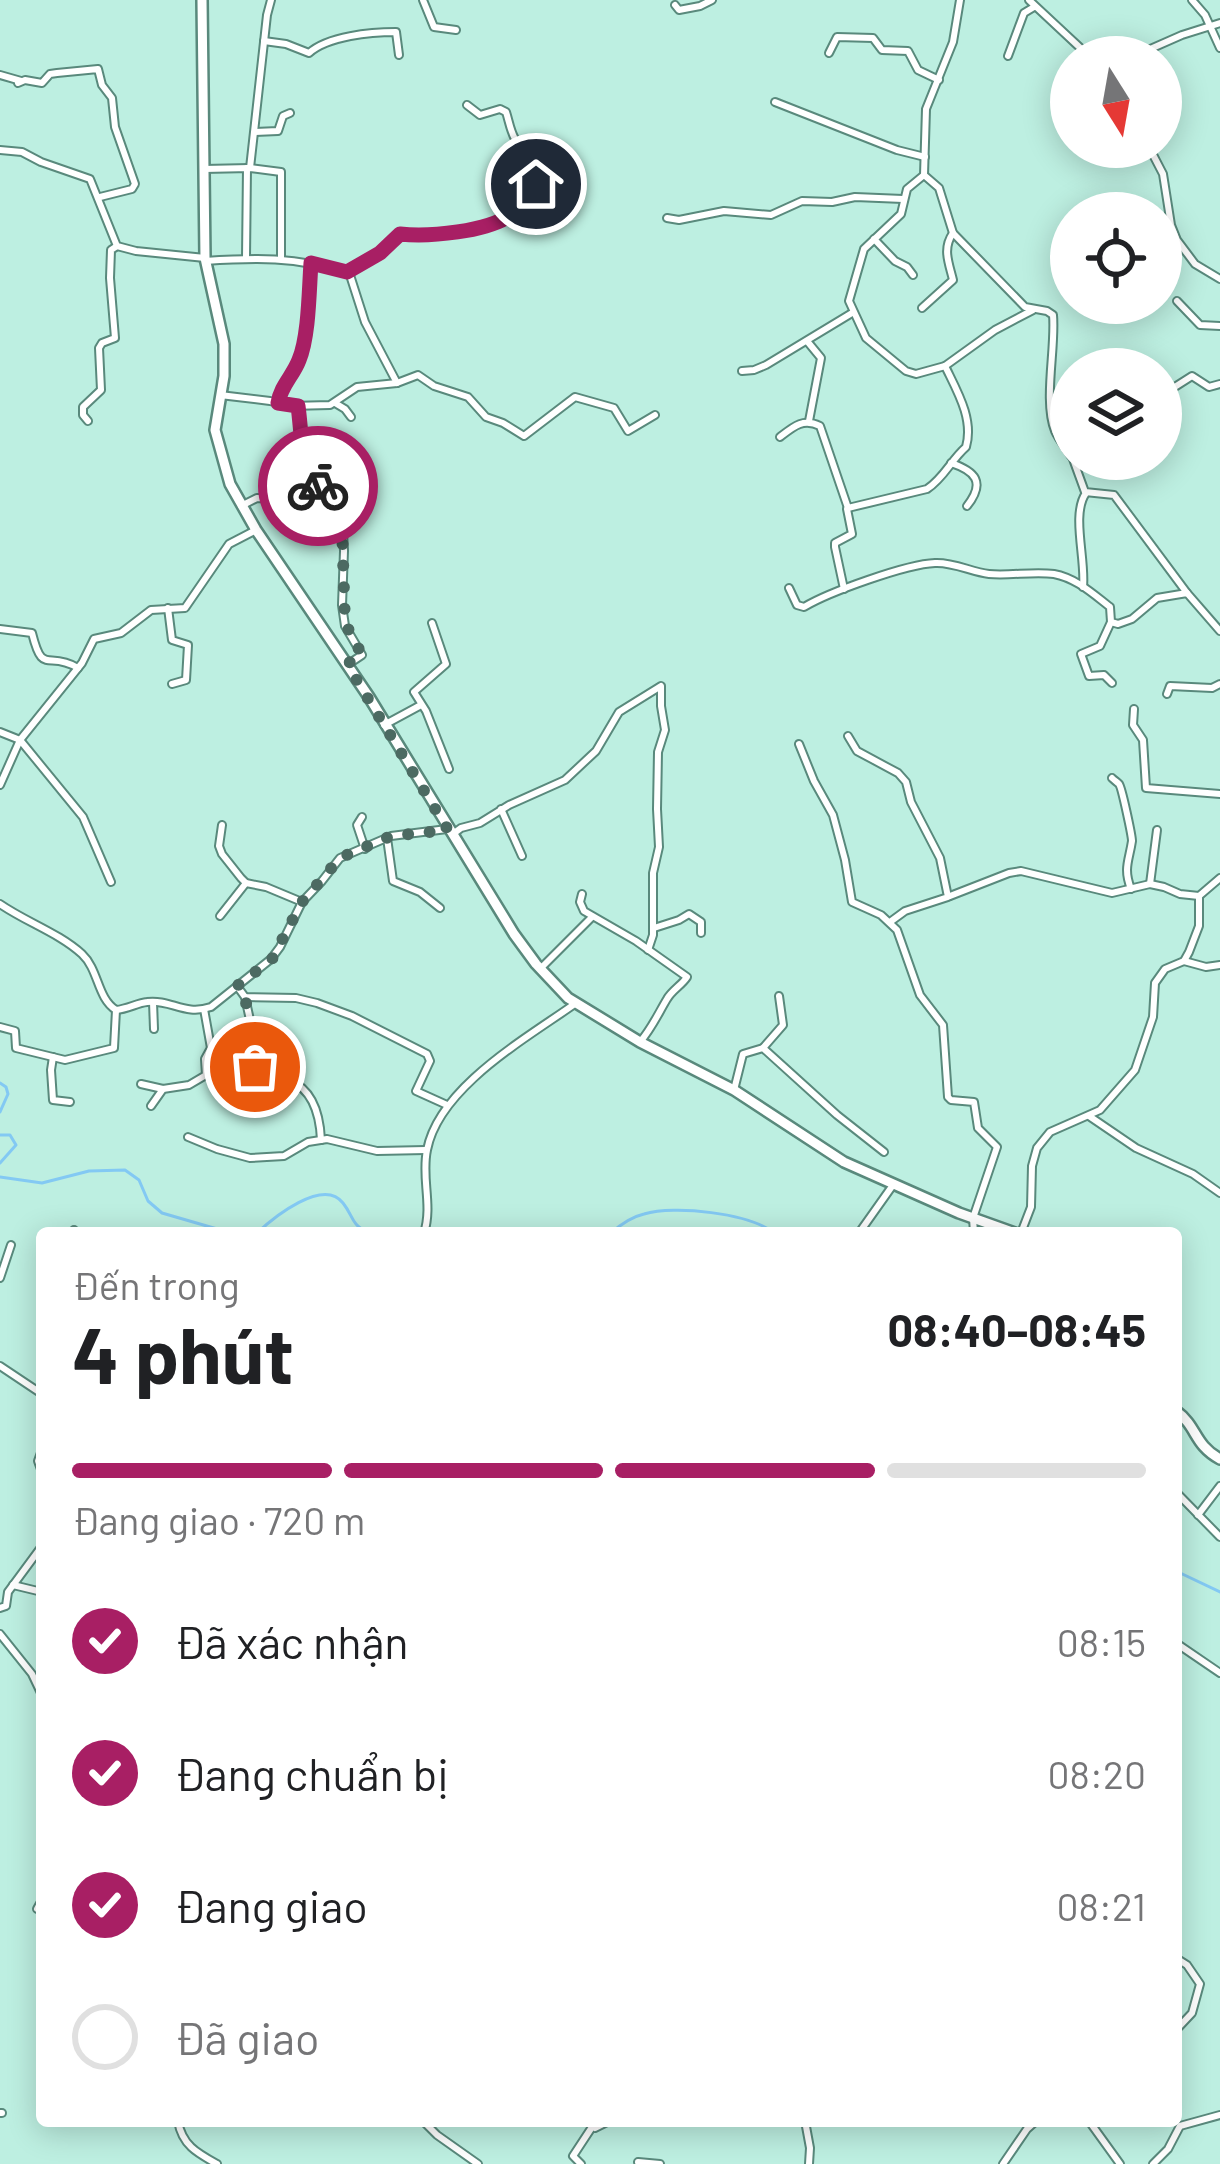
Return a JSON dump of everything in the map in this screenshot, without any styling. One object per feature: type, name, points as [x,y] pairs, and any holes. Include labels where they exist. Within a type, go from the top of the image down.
[{"type":"street","points":[[202,0],[205,259],[224,344],[215,430],[230,484],[514,934],[540,969],[576,1003],[640,1042],[734,1090],[844,1162],[1000,1227]]},
{"type":"street","points":[[246,258],[249,168],[271,0]]},
{"type":"street","points":[[423,0],[434,27],[456,30]]},
{"type":"street","points":[[675,4],[680,10],[712,0]]},
{"type":"street","points":[[960,0],[953,42],[926,109],[924,175],[907,189],[901,214],[862,253],[849,301],[866,338],[916,374],[945,366],[1033,310]]},
{"type":"street","points":[[1192,0],[1220,49]]},
{"type":"street","points":[[1008,56],[1032,3],[1067,36]]},
{"type":"street","points":[[1180,36],[1220,23]]},
{"type":"street","points":[[265,40],[309,52],[320,43],[396,32],[399,55]]},
{"type":"street","points":[[829,53],[837,37],[876,39],[882,50],[908,51],[918,70],[939,80]]},
{"type":"street","points":[[0,75],[42,83],[53,74],[98,69],[112,98],[115,127],[135,184],[132,189],[100,197]]},
{"type":"street","points":[[776,102],[896,151],[925,157]]},
{"type":"street","points":[[116,246],[205,259],[281,259],[349,272],[400,234],[422,236],[500,221],[531,194],[537,182],[534,162],[512,133],[506,112],[500,109],[480,115],[467,105]]},
{"type":"street","points":[[255,132],[278,131],[290,113]]},
{"type":"street","points":[[0,150],[22,152],[90,179],[116,246]]},
{"type":"street","points":[[204,169],[282,173],[281,259]]},
{"type":"street","points":[[924,175],[939,188],[952,233],[1025,307],[1047,311],[1054,319],[1052,348]]},
{"type":"street","points":[[667,218],[724,211],[771,214],[802,201],[860,196],[903,200]]},
{"type":"street","points":[[922,308],[953,280],[946,244],[952,233]]},
{"type":"street","points":[[874,239],[913,275]]},
{"type":"street","points":[[1182,245],[1195,264],[1220,279]]},
{"type":"street","points":[[88,422],[83,415],[85,404],[102,388],[99,347],[115,338],[110,274],[111,250],[116,246]]},
{"type":"street","points":[[278,403],[302,348],[311,263]]},
{"type":"street","points":[[349,272],[368,330],[397,383]]},
{"type":"street","points":[[1182,306],[1200,325],[1220,326]]},
{"type":"street","points":[[742,371],[759,368],[853,313]]},
{"type":"street","points":[[806,341],[821,358],[808,421]]},
{"type":"street","points":[[847,507],[927,489],[966,447],[969,432],[963,406],[945,366]]},
{"type":"street","points":[[335,404],[357,387],[420,375],[434,386],[468,397],[486,417],[524,436],[575,397],[614,408],[628,431],[655,416]]},
{"type":"street","points":[[1182,383],[1192,376],[1209,387],[1220,384]]},
{"type":"street","points":[[220,395],[298,406],[335,404],[351,417]]},
{"type":"street","points":[[298,406],[308,470],[317,486],[341,494],[345,623],[362,655],[347,664]]},
{"type":"street","points":[[780,437],[808,421],[822,428],[852,533],[835,542],[844,589]]},
{"type":"street","points":[[951,463],[974,475],[975,494],[967,506]]},
{"type":"street","points":[[1081,480],[1086,493]]},
{"type":"street","points":[[1083,586],[1079,512],[1086,493]]},
{"type":"street","points":[[1086,493],[1114,495],[1220,631]]},
{"type":"street","points":[[241,506],[257,498],[295,499],[300,506]]},
{"type":"street","points":[[0,784],[20,740],[78,668],[94,639],[121,633],[151,610],[188,606],[229,544],[256,530]]},
{"type":"street","points":[[789,588],[802,607],[844,589],[940,562],[984,573],[1053,574],[1083,586],[1111,609],[1112,622],[1100,646],[1081,653],[1089,676],[1104,675],[1112,682]]},
{"type":"street","points":[[1112,622],[1126,622],[1157,598],[1187,593]]},
{"type":"street","points":[[168,608],[172,640],[188,645],[186,680],[172,684]]},
{"type":"street","points":[[432,623],[446,664],[414,690],[449,770]]},
{"type":"street","points":[[0,629],[32,633],[40,658],[78,668]]},
{"type":"street","points":[[1167,694],[1170,686],[1212,688],[1220,684]]},
{"type":"street","points":[[0,904],[82,955],[97,975],[108,1005],[116,1010],[145,1002],[205,1009],[274,956],[302,902],[340,858],[387,838],[450,832],[480,823],[573,774],[598,748],[619,712],[661,686],[665,730],[658,752],[659,847],[653,873],[654,928],[648,950]]},
{"type":"street","points":[[384,725],[421,705]]},
{"type":"street","points":[[1134,709],[1133,725],[1143,740],[1146,788],[1220,794]]},
{"type":"street","points":[[0,732],[20,740],[83,818],[110,882]]},
{"type":"street","points":[[848,736],[857,752],[895,771],[906,782],[911,802],[939,854],[948,897]]},
{"type":"street","points":[[800,744],[833,815],[852,902],[897,930],[922,998],[944,1025],[948,1097],[972,1100],[978,1128],[997,1147],[974,1227]]},
{"type":"street","points":[[1112,778],[1120,786],[1131,827],[1126,863],[1131,889]]},
{"type":"street","points":[[501,809],[522,856]]},
{"type":"street","points":[[362,817],[357,825],[365,849]]},
{"type":"street","points":[[222,825],[222,854],[246,883],[302,902]]},
{"type":"street","points":[[1150,884],[1157,830]]},
{"type":"street","points":[[387,838],[393,881],[421,892],[440,908]]},
{"type":"street","points":[[890,922],[905,910],[1022,871],[1112,893],[1150,884],[1199,896],[1220,878]]},
{"type":"street","points":[[220,916],[246,883]]},
{"type":"street","points":[[583,894],[580,908],[687,979],[670,993],[640,1042]]},
{"type":"street","points":[[1184,961],[1198,929],[1199,896]]},
{"type":"street","points":[[654,928],[689,914],[702,923],[701,933]]},
{"type":"street","points":[[540,969],[592,916]]},
{"type":"street","points":[[1022,1227],[1029,1217],[1037,1148],[1063,1124],[1100,1110],[1135,1070],[1153,1017],[1155,983],[1166,969],[1184,961],[1220,965]]},
{"type":"street","points":[[237,986],[245,997],[255,1042],[252,1064],[302,1087],[320,1115],[321,1140]]},
{"type":"street","points":[[734,1090],[743,1054],[763,1048],[783,1025],[778,996]]},
{"type":"street","points":[[245,997],[317,1003],[428,1054],[430,1061],[416,1091],[447,1106]]},
{"type":"street","points":[[153,1002],[154,1029]]},
{"type":"street","points":[[426,1227],[426,1150],[438,1118],[465,1085],[576,1003]]},
{"type":"street","points":[[141,1084],[163,1089],[189,1085],[206,1075],[205,1059],[212,1048],[205,1009]]},
{"type":"street","points":[[0,1027],[15,1031],[16,1048],[64,1060],[114,1048],[116,1010]]},
{"type":"street","points":[[763,1048],[884,1152]]},
{"type":"street","points":[[53,1057],[53,1100],[70,1102]]},
{"type":"street","points":[[152,1106],[163,1089]]},
{"type":"street","points":[[1089,1116],[1220,1193]]},
{"type":"street","points":[[188,1137],[258,1158],[284,1156],[308,1142],[335,1139],[377,1151],[426,1150]]},
{"type":"street","points":[[864,1227],[893,1185]]},
{"type":"street","points":[[0,1278],[11,1245]]},
{"type":"street","points":[[0,1366],[36,1390]]},
{"type":"street","points":[[1182,1417],[1203,1449],[1220,1459]]},
{"type":"street","points":[[1198,1515],[1220,1486]]},
{"type":"street","points":[[1182,1498],[1220,1537]]},
{"type":"street","points":[[0,1608],[6,1606],[8,1592],[36,1554]]},
{"type":"street","points":[[13,1585],[36,1591]]},
{"type":"street","points":[[0,1634],[36,1683]]},
{"type":"street","points":[[1182,1649],[1220,1673]]},
{"type":"street","points":[[1182,1962],[1200,1984],[1192,2013],[1182,2024]]},
{"type":"street","points":[[1182,2125],[1220,2115]]},
{"type":"street","points":[[179,2127],[193,2151],[217,2164]]},
{"type":"street","points":[[429,2127],[478,2164]]},
{"type":"street","points":[[580,2164],[573,2156],[593,2127]]},
{"type":"street","points":[[806,2127],[808,2164]]},
{"type":"street","points":[[1003,2164],[1029,2127]]},
{"type":"street","points":[[1094,2127],[1120,2164]]},
{"type":"street","points":[[1153,2164],[1168,2150],[1180,2127]]},
{"type":"street","points":[[638,2162],[660,2164]]},
{"type":"waterway","points":[[0,1083],[8,1094],[0,1112]]},
{"type":"waterway","points":[[0,1135],[10,1135],[16,1145],[0,1163]]},
{"type":"waterway","points":[[0,1177],[42,1183],[89,1171],[125,1170],[139,1180],[148,1201],[162,1213],[210,1227]]},
{"type":"waterway","points":[[264,1227],[299,1203],[323,1195],[343,1203],[360,1227]]},
{"type":"waterway","points":[[619,1227],[639,1215],[674,1210],[730,1216],[765,1227]]},
{"type":"waterway","points":[[1182,1574],[1220,1592]]},
{"type":"way so far","points":[[255,1067],[255,1042],[245,997],[237,986],[274,956],[305,897],[345,855],[391,836],[448,830],[347,664],[362,655],[345,623],[342,605],[341,494],[318,486]]},
{"type":"route","points":[[318,486],[302,451],[298,406],[278,403],[302,348],[311,263],[347,272],[380,253],[400,234],[422,236],[500,221],[523,205],[536,184]]}]
